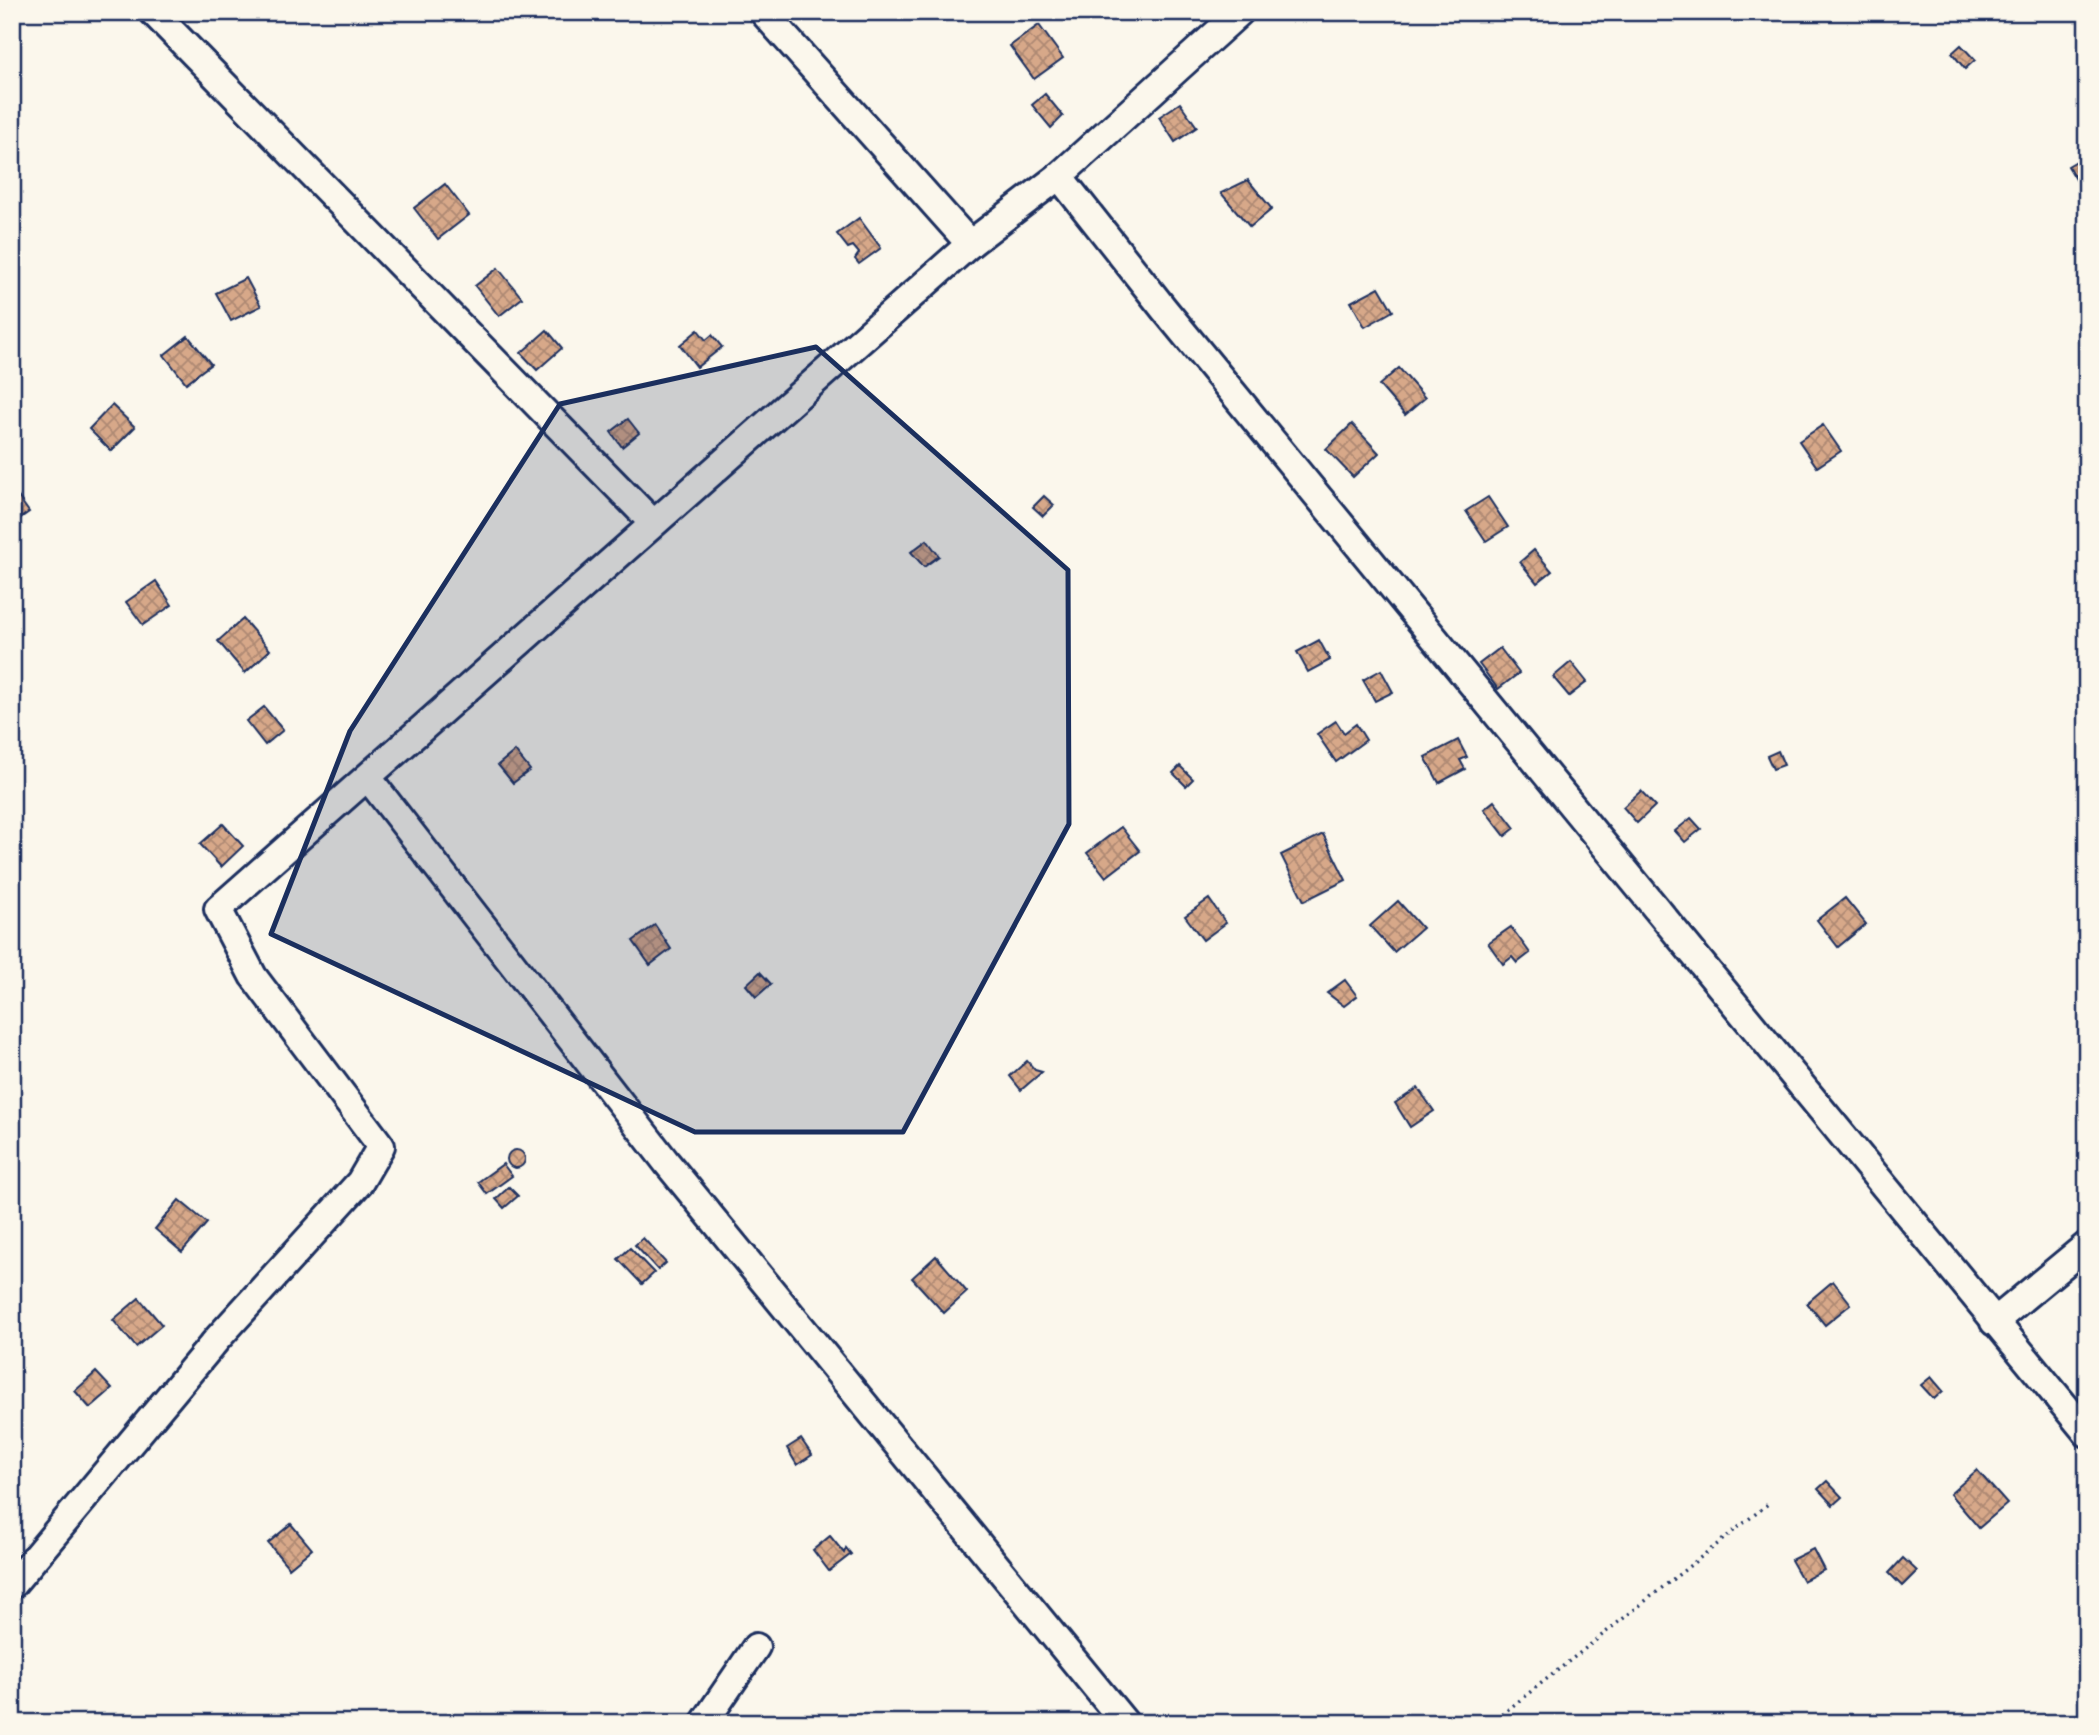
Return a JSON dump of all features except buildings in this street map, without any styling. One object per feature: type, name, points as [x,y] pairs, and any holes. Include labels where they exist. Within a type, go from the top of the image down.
[{"type":"street","points":[[153,12],[653,523]]},
{"type":"street","points":[[763,12],[970,244]]},
{"type":"street","points":[[12,1585],[218,1338],[360,1182],[381,1146],[254,975],[218,909],[369,779],[653,523],[970,244],[1059,176],[1240,12]]},
{"type":"street","points":[[1059,176],[2087,1433]]},
{"type":"street","points":[[369,779],[667,1163],[1125,1723]]},
{"type":"street","points":[[1994,1322],[2087,1245]]},
{"type":"street","points":[[704,1723],[756,1647]]},
{"type":"path","points":[[1491,1723],[1769,1504]]},
{"type":"highlighted area","points":[[816,347],[1068,570],[1069,824],[903,1132],[695,1132],[271,934],[350,731],[560,404]]}]
